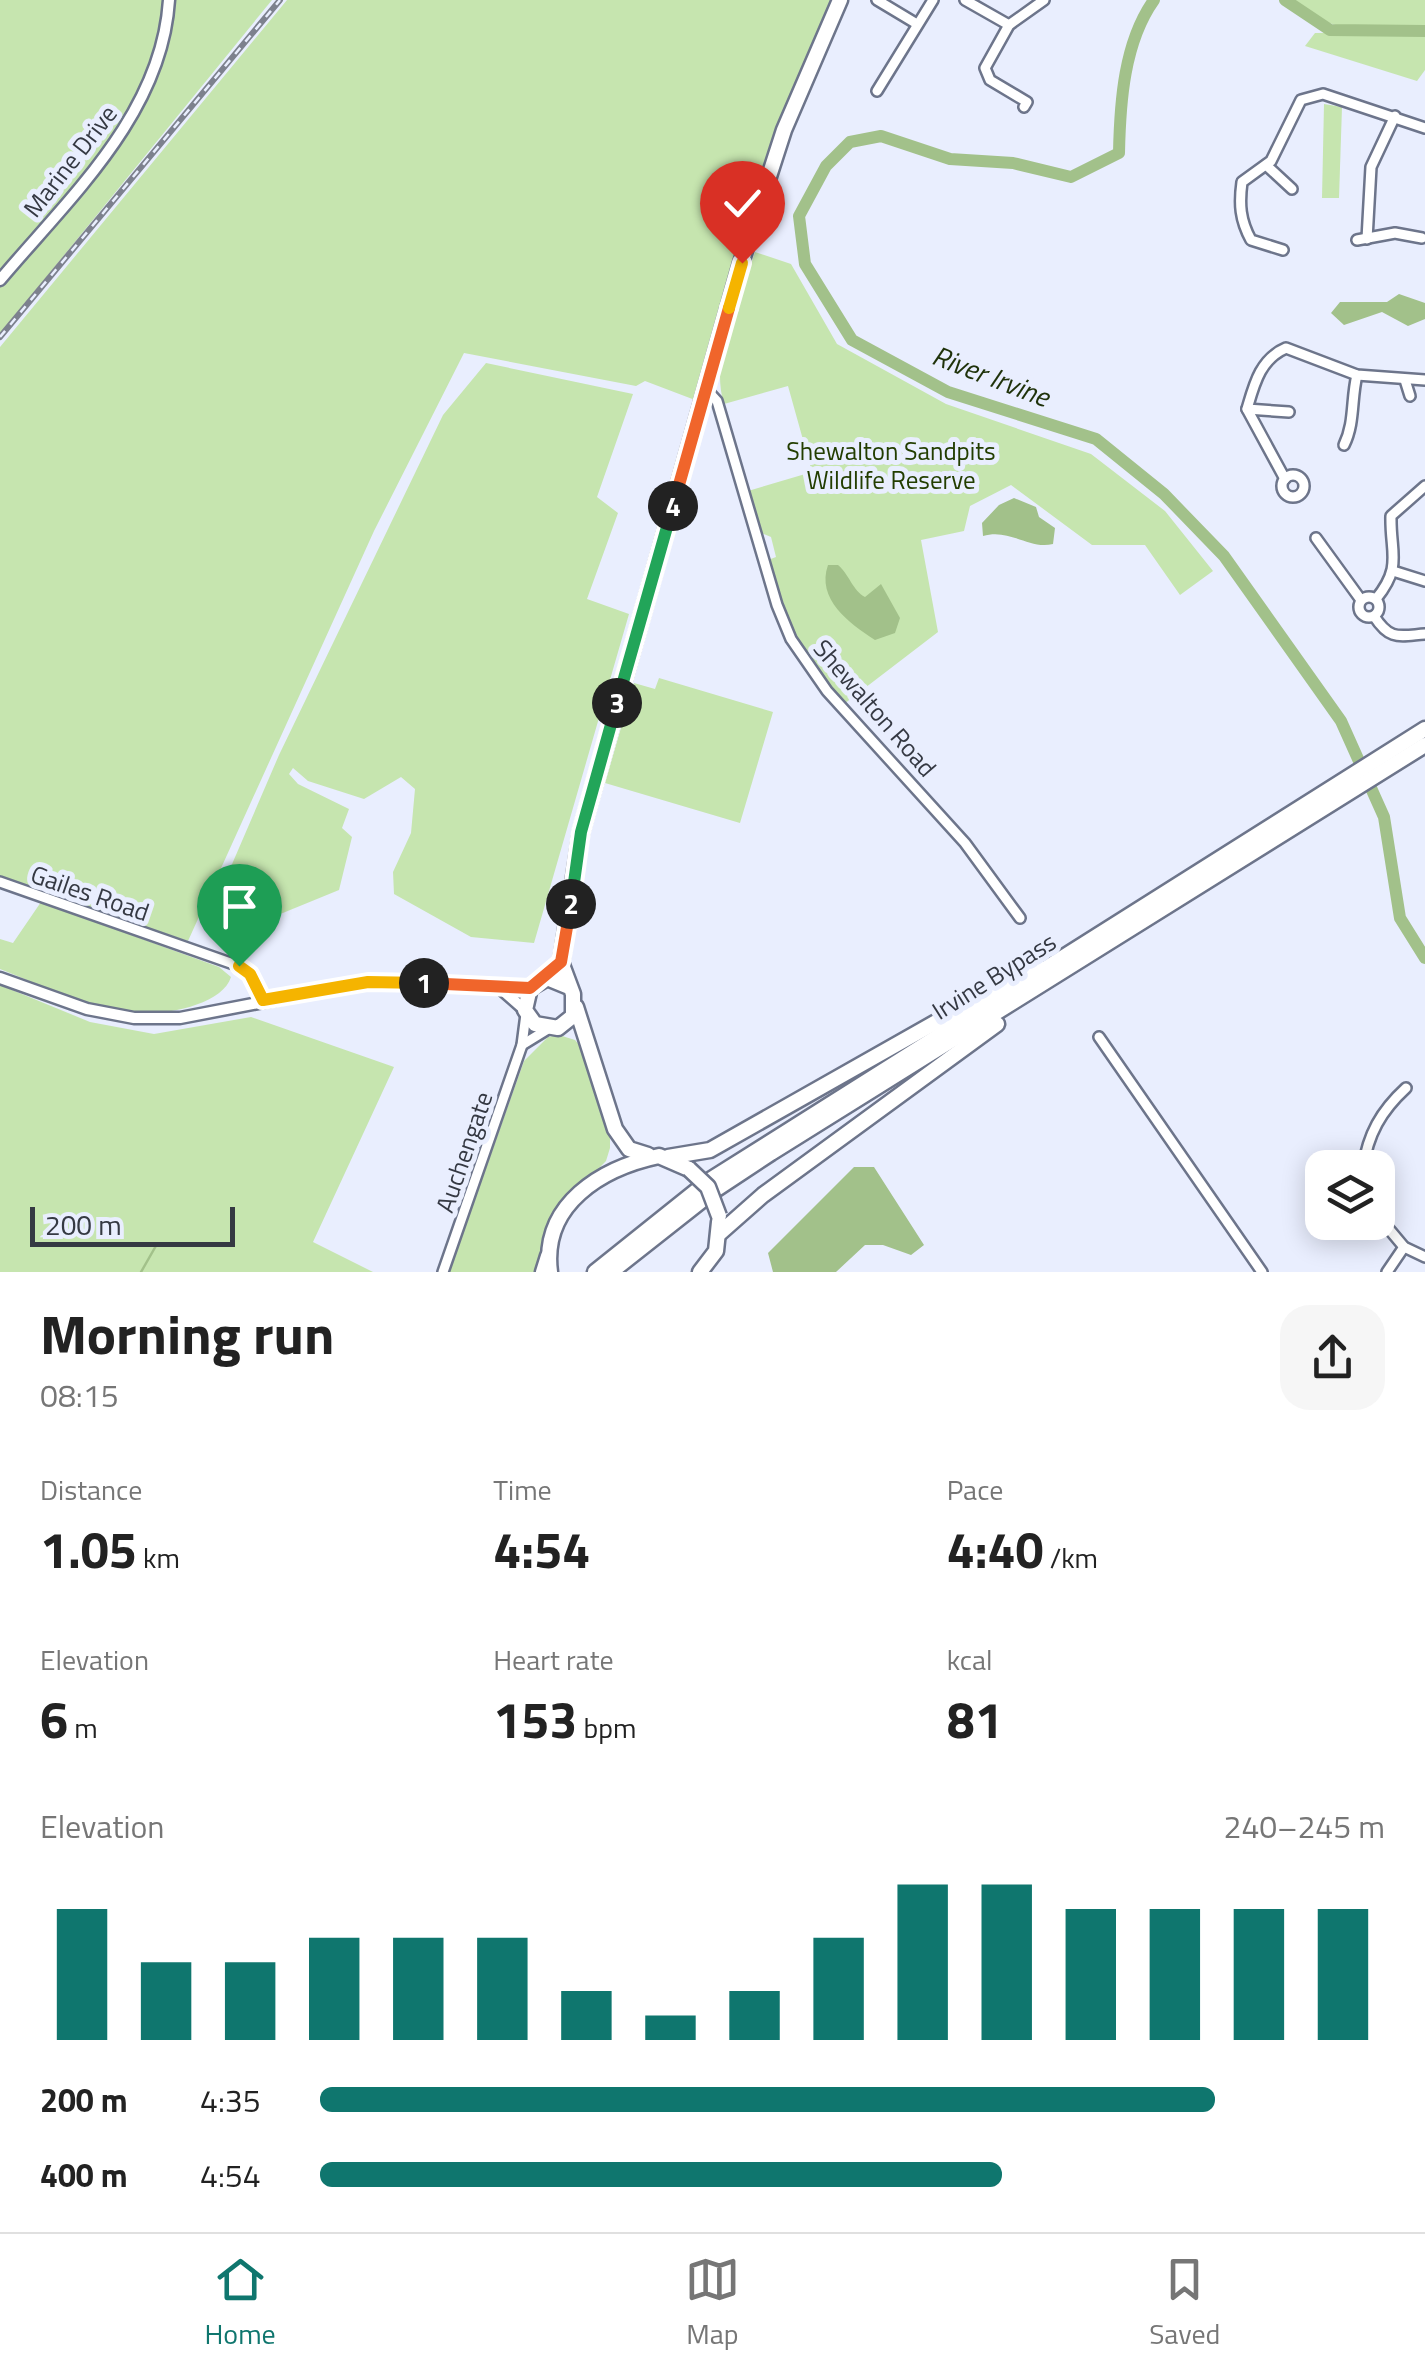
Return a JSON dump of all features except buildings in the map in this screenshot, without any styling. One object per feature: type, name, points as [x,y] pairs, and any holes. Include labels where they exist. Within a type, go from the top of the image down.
[{"type":"main road","points":[[542,1272],[563,1213],[614,1152],[614,1129],[561,962],[581,832],[706,388],[784,130],[840,0]]},
{"type":"main road","name":"Irvine Bypass","points":[[595,1272],[710,1180],[1158,898],[1416,745],[1425,729]]},
{"type":"main road","name":"Irvine Bypass","points":[[611,1272],[714,1190],[1103,948],[1318,804]]},
{"type":"main road","points":[[598,1175],[663,1157],[710,1150],[1158,898]]},
{"type":"main road","points":[[720,1234],[777,1184],[1103,948]]},
{"type":"main road","points":[[561,962],[533,985],[526,1012],[535,1024],[586,1040]]},
{"type":"main road","points":[[533,985],[555,979],[569,987]]},
{"type":"main road","points":[[548,1029],[566,1024],[576,1004]]},
{"type":"main road","points":[[614,1129],[629,1149],[689,1168],[708,1187],[719,1216],[720,1234],[716,1251],[700,1272]]},
{"type":"main road","points":[[548,1256],[550,1272]]},
{"type":"street","name":"Marine Drive","points":[[0,280],[114,142],[145,95],[160,57],[169,0]]},
{"type":"street","points":[[877,0],[918,24]]},
{"type":"street","points":[[877,91],[932,0]]},
{"type":"street","points":[[965,0],[1009,25]]},
{"type":"street","points":[[1024,107],[1027,102],[986,75],[1009,25],[1044,0]]},
{"type":"street","points":[[1282,250],[1251,240],[1242,225],[1242,182],[1266,165],[1302,100],[1323,94],[1425,128]]},
{"type":"street","points":[[1395,116],[1372,168],[1362,239],[1395,233],[1422,238]]},
{"type":"street","points":[[1266,165],[1292,189]]},
{"type":"street","points":[[1285,479],[1247,409],[1258,374],[1276,352],[1286,348],[1357,375],[1425,380]]},
{"type":"street","points":[[1344,444],[1353,428],[1350,404],[1357,375]]},
{"type":"street","points":[[1405,380],[1410,396]]},
{"type":"street","name":"Shewalton Road","points":[[706,388],[717,402],[777,605],[791,639],[827,691],[965,843],[1020,918]]},
{"type":"street","points":[[1247,409],[1289,412]]},
{"type":"street","points":[[1376,599],[1397,558],[1391,516],[1425,486]]},
{"type":"street","points":[[1415,496],[1425,506]]},
{"type":"street","points":[[1316,538],[1362,600],[1361,614],[1374,616],[1384,632],[1396,639],[1425,634]]},
{"type":"street","points":[[1393,571],[1425,581]]},
{"type":"street","points":[[1362,600],[1376,599]]},
{"type":"street","points":[[1374,616],[1380,610],[1376,599]]},
{"type":"street","name":"Gailes Road","points":[[0,882],[239,966],[250,974],[263,1000]]},
{"type":"street","points":[[0,978],[87,1008],[134,1018],[180,1018],[368,982],[533,985]]},
{"type":"street","points":[[496,986],[526,1012]]},
{"type":"street","name":"Auchengate","points":[[444,1272],[522,1046],[526,1012]]},
{"type":"street","points":[[522,1046],[548,1029]]},
{"type":"street","points":[[1099,1037],[1262,1272]]},
{"type":"street","points":[[1365,1150],[1378,1117],[1406,1088]]},
{"type":"street","points":[[1395,1236],[1404,1247],[1425,1256]]},
{"type":"street","points":[[1388,1272],[1404,1247]]},
{"type":"green space","points":[[0,0],[272,0],[0,334]]},
{"type":"green space","points":[[287,0],[831,0],[784,110],[695,400],[645,381],[636,386],[464,353],[374,531],[188,941],[0,878],[0,347]]},
{"type":"green space","points":[[1291,0],[1425,0],[1425,26],[1339,26],[1323,21]]},
{"type":"green space","points":[[1425,32],[1425,70],[1417,81],[1305,46],[1315,33]]},
{"type":"green space","points":[[1324,104],[1342,107],[1339,198],[1322,198]]},
{"type":"green space","name":"Shewalton Sandpits Wildlife Reserve","points":[[755,252],[791,264],[837,344],[946,404],[1091,454],[1165,511],[1213,571],[1180,595],[1145,545],[1092,545],[1011,485],[970,506],[964,531],[921,540],[938,632],[844,704],[796,639],[768,560],[776,557],[771,537],[759,532],[748,491],[812,472],[788,386],[724,404],[720,385],[723,347]]},
{"type":"green space","points":[[486,363],[633,394],[597,497],[618,513],[587,599],[629,614],[534,943],[471,937],[394,894],[393,872],[411,833],[415,789],[401,777],[364,799],[308,781],[293,768],[289,774],[298,784],[349,809],[342,828],[352,837],[339,890],[273,917],[217,899],[279,755],[443,415]]},
{"type":"green space","points":[[659,678],[773,712],[740,823],[605,783],[634,683],[655,689]]},
{"type":"green space","points":[[41,902],[219,967],[231,977],[215,996],[201,1003],[139,1013],[78,999],[0,969],[0,939],[13,943]]},
{"type":"green space","points":[[0,985],[90,1022],[154,1034],[251,1017],[394,1067],[313,1242],[373,1272],[0,1272]]},
{"type":"green space","points":[[559,1035],[575,1040],[584,1050],[610,1131],[606,1161],[560,1208],[536,1272],[449,1272],[524,1061],[548,1037]]},
{"type":"shaded area","points":[[1399,294],[1425,303],[1425,319],[1408,326],[1382,312],[1344,325],[1331,313],[1340,302],[1387,302]]},
{"type":"shaded area","points":[[1014,498],[1036,507],[1039,517],[1055,528],[1053,544],[1002,535],[983,536],[982,523],[999,505]]},
{"type":"shaded area","points":[[828,565],[838,565],[865,597],[881,584],[900,618],[895,633],[875,640],[837,609],[827,589]]},
{"type":"shaded area","points":[[854,1167],[874,1167],[924,1245],[911,1255],[883,1245],[865,1245],[836,1272],[773,1272],[768,1253]]},
{"type":"waterway","name":"River Irvine","points":[[1154,0],[1130,53],[1119,153],[1071,177],[1013,163],[950,159],[881,136],[850,142],[826,166],[799,216],[805,264],[852,340],[948,392],[1096,439],[1164,494],[1224,556],[1341,721],[1384,817],[1400,918],[1425,958]]},
{"type":"waterway","points":[[1285,0],[1330,30],[1425,31]]},
{"type":"waterway","points":[[141,1272],[157,1244]]},
{"type":"railway","points":[[0,337],[280,0]]},
{"type":"route","points":[[239,966],[250,974],[263,1000],[368,982],[530,988],[561,962],[581,832],[742,263]]}]
